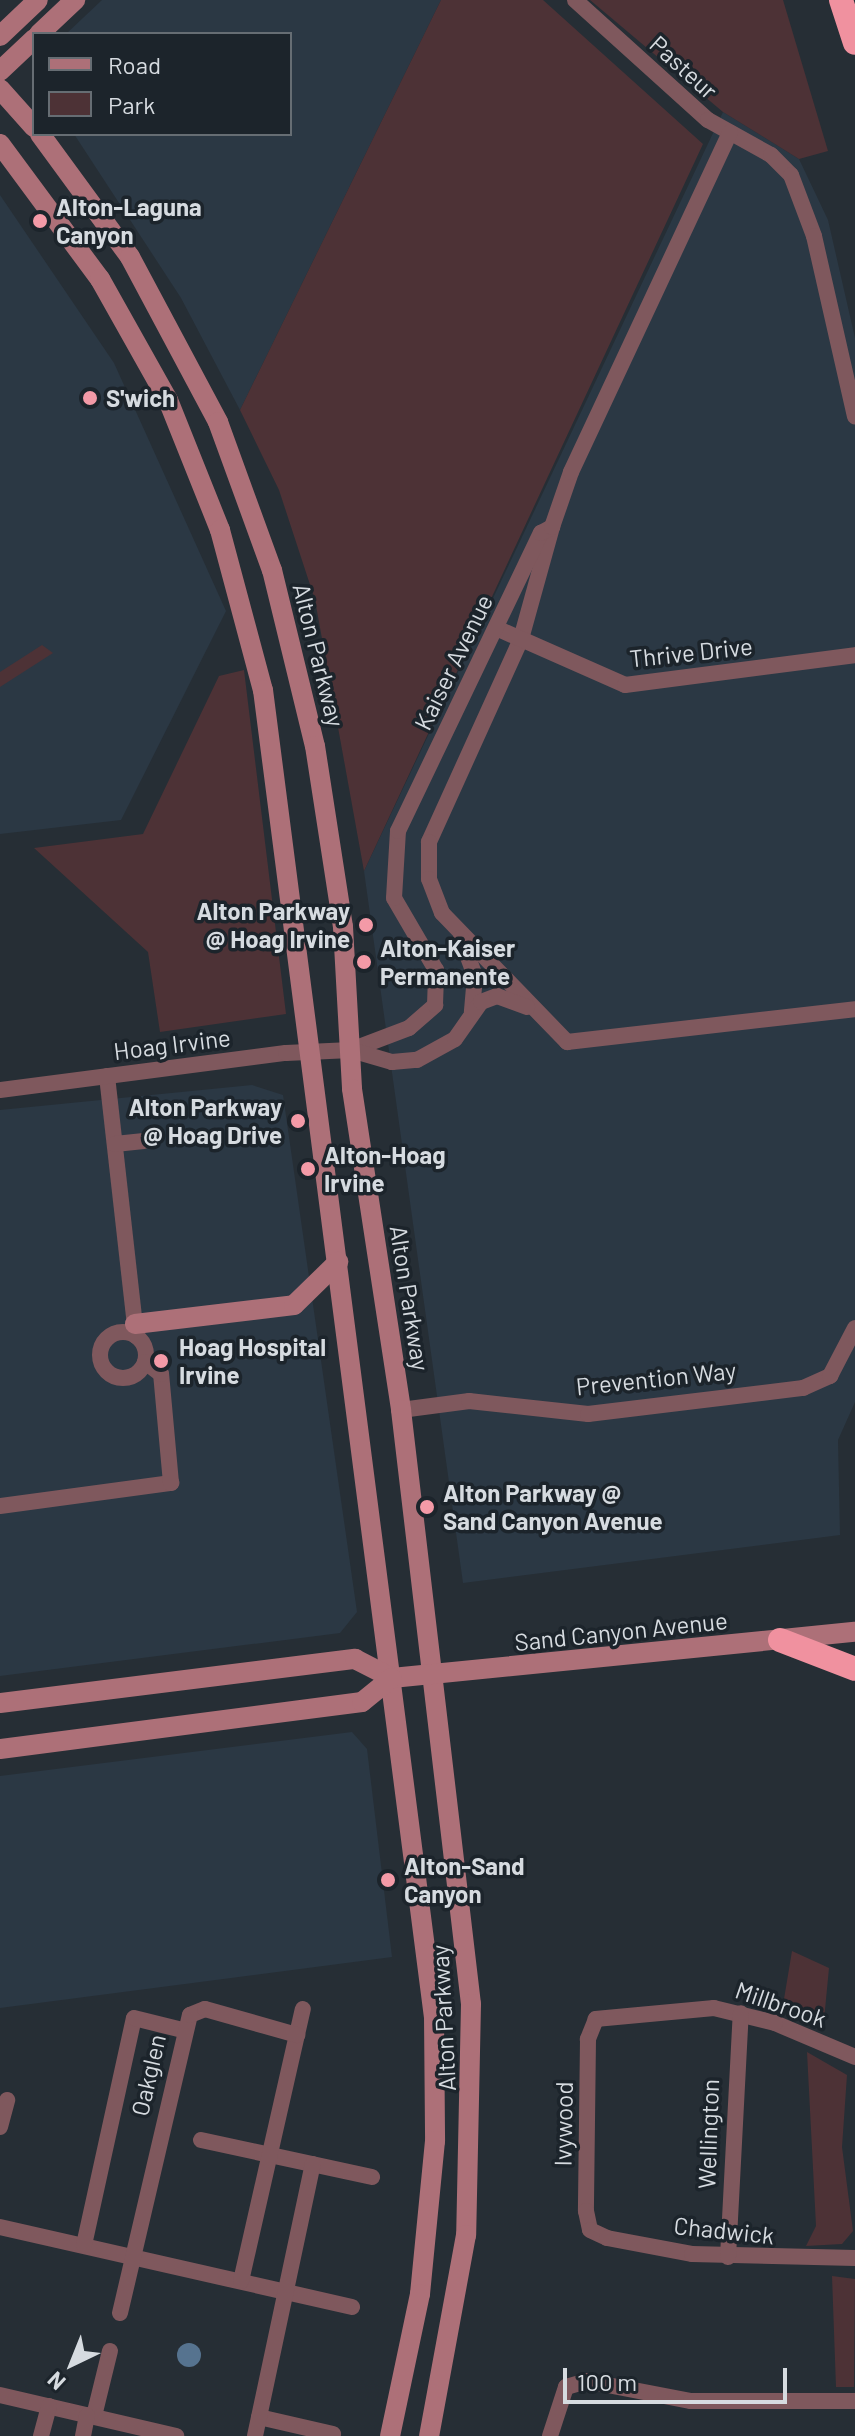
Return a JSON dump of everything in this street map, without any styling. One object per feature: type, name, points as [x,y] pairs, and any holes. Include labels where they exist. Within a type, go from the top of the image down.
[{"type":"highway","points":[[841,0],[855,43]]},
{"type":"highway","points":[[780,1640],[855,1669]]},
{"type":"main road","points":[[0,36],[38,0]]},
{"type":"main road","points":[[41,32],[75,0]]},
{"type":"main road","points":[[0,71],[32,41]]},
{"type":"main road","points":[[0,89],[32,125]]},
{"type":"main road","name":"Alton Parkway","points":[[41,136],[150,291],[218,422],[260,530],[315,746],[343,927],[351,1050],[401,1410],[466,1943],[474,2104],[460,2287],[429,2436]]},
{"type":"main road","name":"Alton Parkway","points":[[0,144],[133,335],[216,517],[263,690],[431,1977],[435,2090],[420,2294],[390,2436]]},
{"type":"main road","points":[[136,1330],[294,1305],[338,1262]]},
{"type":"main road","name":"Sand Canyon Avenue","points":[[392,1678],[855,1632]]},
{"type":"main road","points":[[0,1703],[355,1659],[392,1678],[362,1702],[0,1749]]},
{"type":"street","name":"Pasteur","points":[[575,0],[730,132],[771,155],[804,200],[855,416]]},
{"type":"street","name":"Kaiser Avenue","points":[[351,1050],[409,1028],[435,1005],[436,970],[398,912],[391,870],[398,831],[541,533],[552,527],[571,472],[730,132]]},
{"type":"street","points":[[552,527],[521,639],[429,842],[434,896],[454,926],[527,1007],[557,1038],[575,1044],[855,1009]]},
{"type":"street","name":"Thrive Drive","points":[[496,628],[625,685],[855,655]]},
{"type":"street","points":[[454,926],[475,976],[471,1017]]},
{"type":"street","points":[[351,1050],[392,1062],[417,1060],[455,1039],[471,1017],[497,996],[527,1007]]},
{"type":"street","name":"Hoag Irvine","points":[[0,1090],[311,1051],[351,1050]]},
{"type":"street","points":[[0,1506],[171,1483],[161,1374],[145,1362],[136,1330],[107,1076]]},
{"type":"street","points":[[115,1144],[144,1141]]},
{"type":"street","name":"Prevention Way","points":[[401,1410],[469,1401],[588,1414],[821,1383],[855,1328]]},
{"type":"street","points":[[136,1330],[107,1337],[102,1366],[121,1378],[145,1362]]},
{"type":"street","name":"Millbrook","points":[[596,2019],[678,2006],[741,2013],[855,2057]]},
{"type":"street","name":"Oakglen","points":[[120,2313],[182,2030],[190,2015],[205,2009],[297,2035]]},
{"type":"street","points":[[241,2281],[303,2009]]},
{"type":"street","name":"Wellington","points":[[728,2257],[741,2013]]},
{"type":"street","points":[[84,2245],[134,2018],[182,2030]]},
{"type":"street","name":"Ivywood","points":[[590,2230],[588,2039],[596,2019]]},
{"type":"street","points":[[0,2127],[7,2100]]},
{"type":"street","points":[[201,2140],[372,2177]]},
{"type":"street","points":[[255,2436],[313,2164]]},
{"type":"street","points":[[0,2227],[352,2307]]},
{"type":"street","name":"Chadwick","points":[[590,2230],[728,2257],[855,2258]]},
{"type":"street","points":[[83,2436],[94,2416],[110,2351]]},
{"type":"street","points":[[550,2436],[566,2387],[587,2381],[754,2404],[855,2401]]},
{"type":"street","points":[[0,2395],[94,2416],[142,2432],[176,2436]]},
{"type":"street","points":[[41,2436],[49,2406]]},
{"type":"street","points":[[94,2416],[97,2436]]},
{"type":"street","points":[[259,2417],[333,2434]]},
{"type":"shaded area","points":[[102,0],[441,0],[240,410],[181,298],[75,136],[292,136],[292,32],[68,32]]},
{"type":"shaded area","points":[[723,112],[799,159],[828,220],[855,338],[855,1402],[838,1440],[840,1535],[463,1583],[364,871]]},
{"type":"shaded area","points":[[0,195],[114,363],[226,611],[121,820],[0,834]]},
{"type":"shaded area","name":"Hoag Hospital Irvine","points":[[252,1085],[283,1095],[357,1612],[340,1633],[0,1676],[0,1110]]},
{"type":"shaded area","points":[[352,1732],[367,1749],[392,1957],[0,2008],[0,1776]]},
{"type":"green space","points":[[441,0],[543,0],[703,144],[364,871],[315,600],[279,490],[240,410]]},
{"type":"green space","points":[[590,0],[783,0],[828,151],[799,159],[723,112]]},
{"type":"green space","points":[[42,645],[53,653],[0,687],[0,672]]},
{"type":"green space","points":[[244,670],[286,1014],[160,1032],[148,952],[34,848],[143,834],[219,676]]},
{"type":"green space","points":[[792,1951],[829,1968],[824,2020],[783,2005]]},
{"type":"green space","points":[[807,2052],[847,2075],[842,2147],[853,2231],[842,2244],[806,2246],[816,2226]]},
{"type":"green space","points":[[832,2276],[855,2279],[854,2387],[836,2387]]},
{"type":"water","points":[[189,2343],[198,2346],[201,2355],[198,2364],[189,2367],[180,2364],[177,2355],[180,2346]]},
{"type":"place","name":"Alton-Laguna Canyon","points":[[40,221]]},
{"type":"place","name":"S'wich","points":[[90,398]]},
{"type":"place","name":"Alton Parkway @ Hoag Irvine","points":[[366,925]]},
{"type":"place","name":"Alton-Kaiser Permanente","points":[[364,962]]},
{"type":"place","name":"Alton Parkway @ Hoag Drive","points":[[298,1121]]},
{"type":"place","name":"Alton-Hoag Irvine","points":[[308,1169]]},
{"type":"place","name":"Hoag Hospital Irvine","points":[[161,1361]]},
{"type":"place","name":"Alton Parkway @ Sand Canyon Avenue","points":[[427,1507]]},
{"type":"place","name":"Alton-Sand Canyon","points":[[388,1880]]}]
